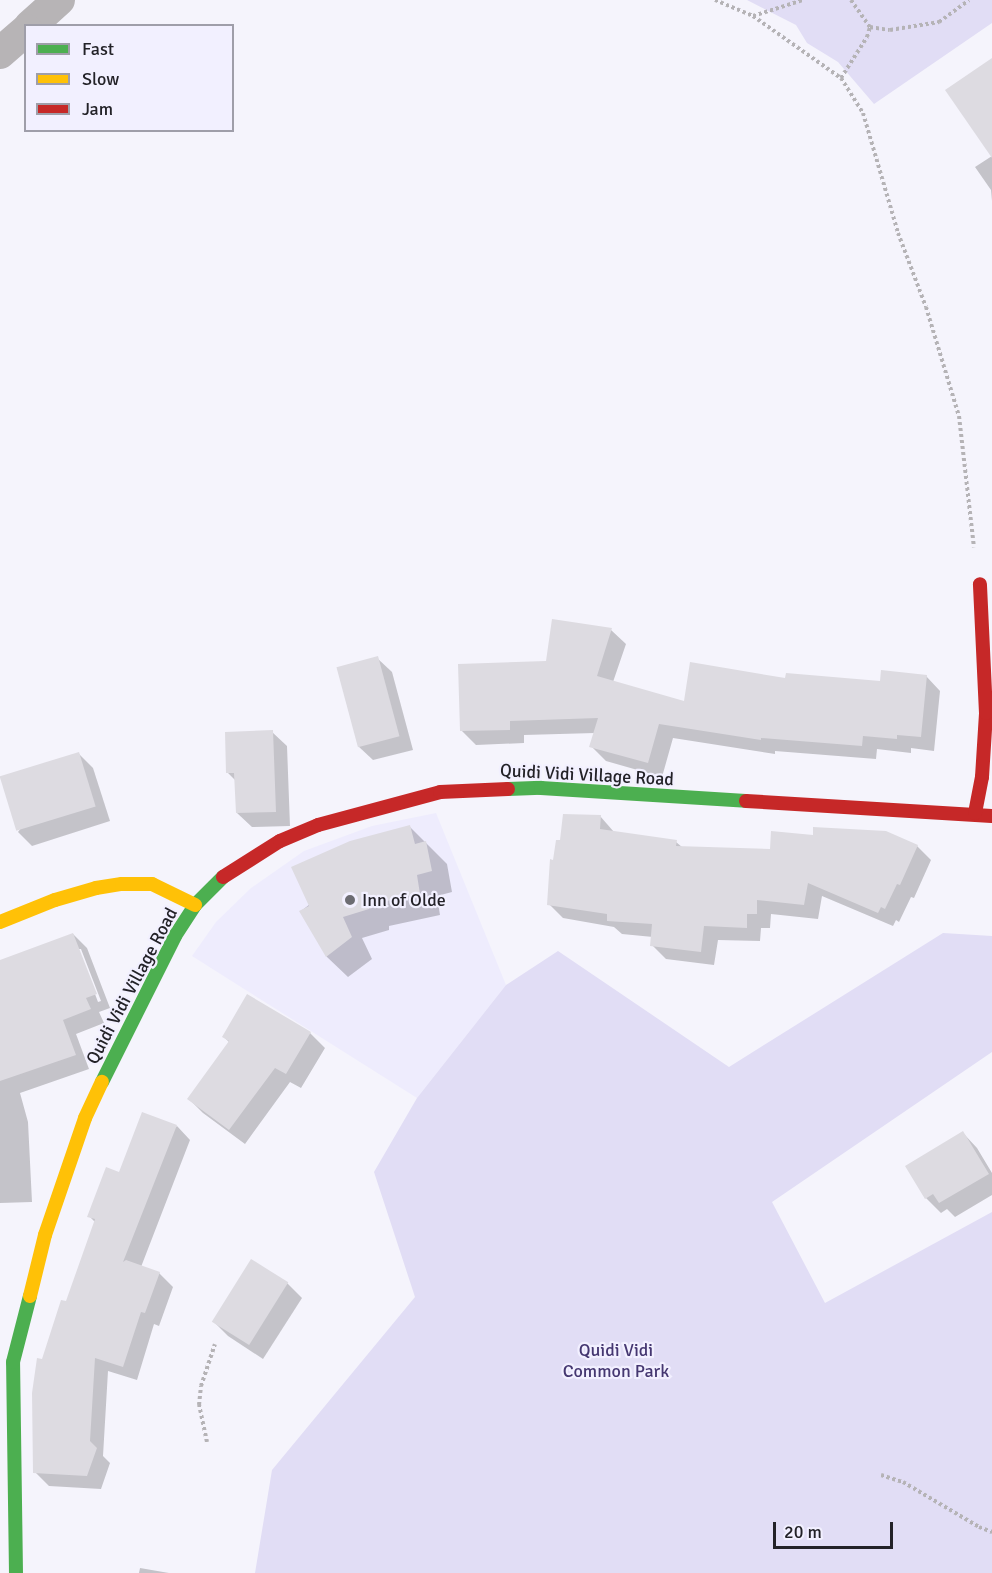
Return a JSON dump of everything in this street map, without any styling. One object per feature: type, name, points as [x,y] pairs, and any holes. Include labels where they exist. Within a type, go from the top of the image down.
[{"type":"street","points":[[32,24],[59,0]]},
{"type":"street","points":[[0,53],[24,32]]},
{"type":"street","points":[[975,813],[982,777],[986,713],[980,584]]},
{"type":"street","name":"Quidi Vidi Village Road","points":[[16,1573],[13,1362],[45,1235],[85,1118],[128,1027],[175,936],[195,905],[220,879],[280,841],[318,825],[440,792],[541,788],[739,802],[975,813],[992,816]]},
{"type":"street","points":[[0,922],[55,900],[96,888],[122,884],[152,884],[195,905]]},
{"type":"path","points":[[715,0],[753,16],[841,78],[863,113],[898,233],[926,307],[959,416],[980,584]]},
{"type":"path","points":[[753,16],[803,0]]},
{"type":"path","points":[[851,0],[870,27],[905,30],[939,22],[969,0]]},
{"type":"path","points":[[841,78],[867,37],[870,27]]},
{"type":"path","points":[[207,1442],[199,1405],[201,1386],[215,1344]]},
{"type":"path","points":[[881,1475],[903,1482],[979,1527],[992,1532]]},
{"type":"shaded area","points":[[436,813],[506,985],[417,1098],[192,956],[216,922],[251,888],[304,851],[372,826]]},
{"type":"green space","points":[[747,0],[992,0],[992,23],[874,104],[838,62],[807,43],[796,25]]},
{"type":"green space","name":"Quidi Vidi Common Park","points":[[943,933],[992,936],[992,1052],[772,1202],[825,1303],[992,1212],[992,1573],[255,1573],[272,1470],[415,1297],[374,1172],[417,1098],[506,985],[558,951],[729,1067]]},
{"type":"building","points":[[992,58],[992,158],[945,90]]},
{"type":"building","points":[[552,619],[612,628],[597,676],[684,701],[690,662],[785,678],[786,673],[880,681],[881,670],[927,675],[921,737],[897,735],[897,739],[863,736],[862,746],[761,738],[761,740],[659,724],[648,763],[589,747],[598,718],[510,721],[510,730],[460,731],[458,664],[546,661]]},
{"type":"building","points":[[378,656],[399,736],[358,747],[336,667]]},
{"type":"building","points":[[273,730],[276,812],[236,813],[234,773],[226,773],[225,732]]},
{"type":"building","points":[[79,752],[96,807],[16,831],[0,776]]},
{"type":"building","points":[[563,814],[601,815],[600,829],[677,840],[676,846],[770,849],[771,831],[813,835],[813,827],[886,831],[918,845],[900,885],[897,884],[885,909],[881,907],[878,913],[808,883],[804,905],[757,900],[757,914],[747,914],[747,928],[704,926],[701,952],[650,946],[652,924],[607,921],[607,914],[547,905],[550,859],[553,860],[556,840],[560,840]]},
{"type":"building","name":"Inn of Olde","points":[[410,825],[415,844],[426,841],[432,871],[417,875],[420,894],[368,905],[369,909],[343,917],[352,937],[326,957],[299,911],[309,906],[291,867],[350,841]]},
{"type":"building","points":[[73,933],[97,994],[86,998],[91,1009],[63,1020],[76,1055],[0,1081],[0,960]]},
{"type":"building","points":[[247,994],[311,1032],[286,1074],[275,1068],[229,1130],[187,1099],[229,1041],[222,1037]]},
{"type":"building","points":[[142,1112],[177,1125],[123,1262],[126,1260],[160,1272],[145,1313],[141,1312],[123,1367],[95,1358],[90,1441],[97,1448],[87,1476],[33,1473],[32,1393],[37,1358],[42,1359],[61,1300],[66,1301],[95,1219],[87,1217],[106,1167],[119,1172]]},
{"type":"building","points":[[963,1131],[989,1174],[939,1203],[933,1194],[925,1199],[905,1166]]},
{"type":"building","points":[[251,1259],[288,1282],[249,1345],[212,1322]]},
{"type":"traffic: fast","points":[[508,789],[541,788],[746,801]]},
{"type":"traffic: fast","points":[[102,1082],[175,936],[195,905],[223,877]]},
{"type":"traffic: fast","points":[[16,1573],[13,1362],[30,1296]]},
{"type":"traffic: slow","points":[[0,922],[55,900],[96,888],[122,884],[152,884],[195,905]]},
{"type":"traffic: slow","points":[[30,1296],[45,1235],[85,1118],[102,1082]]},
{"type":"traffic: jam","points":[[975,813],[982,777],[986,713],[980,584]]},
{"type":"traffic: jam","points":[[223,877],[280,841],[318,825],[440,792],[508,789]]},
{"type":"traffic: jam","points":[[746,801],[992,816]]},
{"type":"place","name":"Inn of Olde","points":[[350,900]]}]
